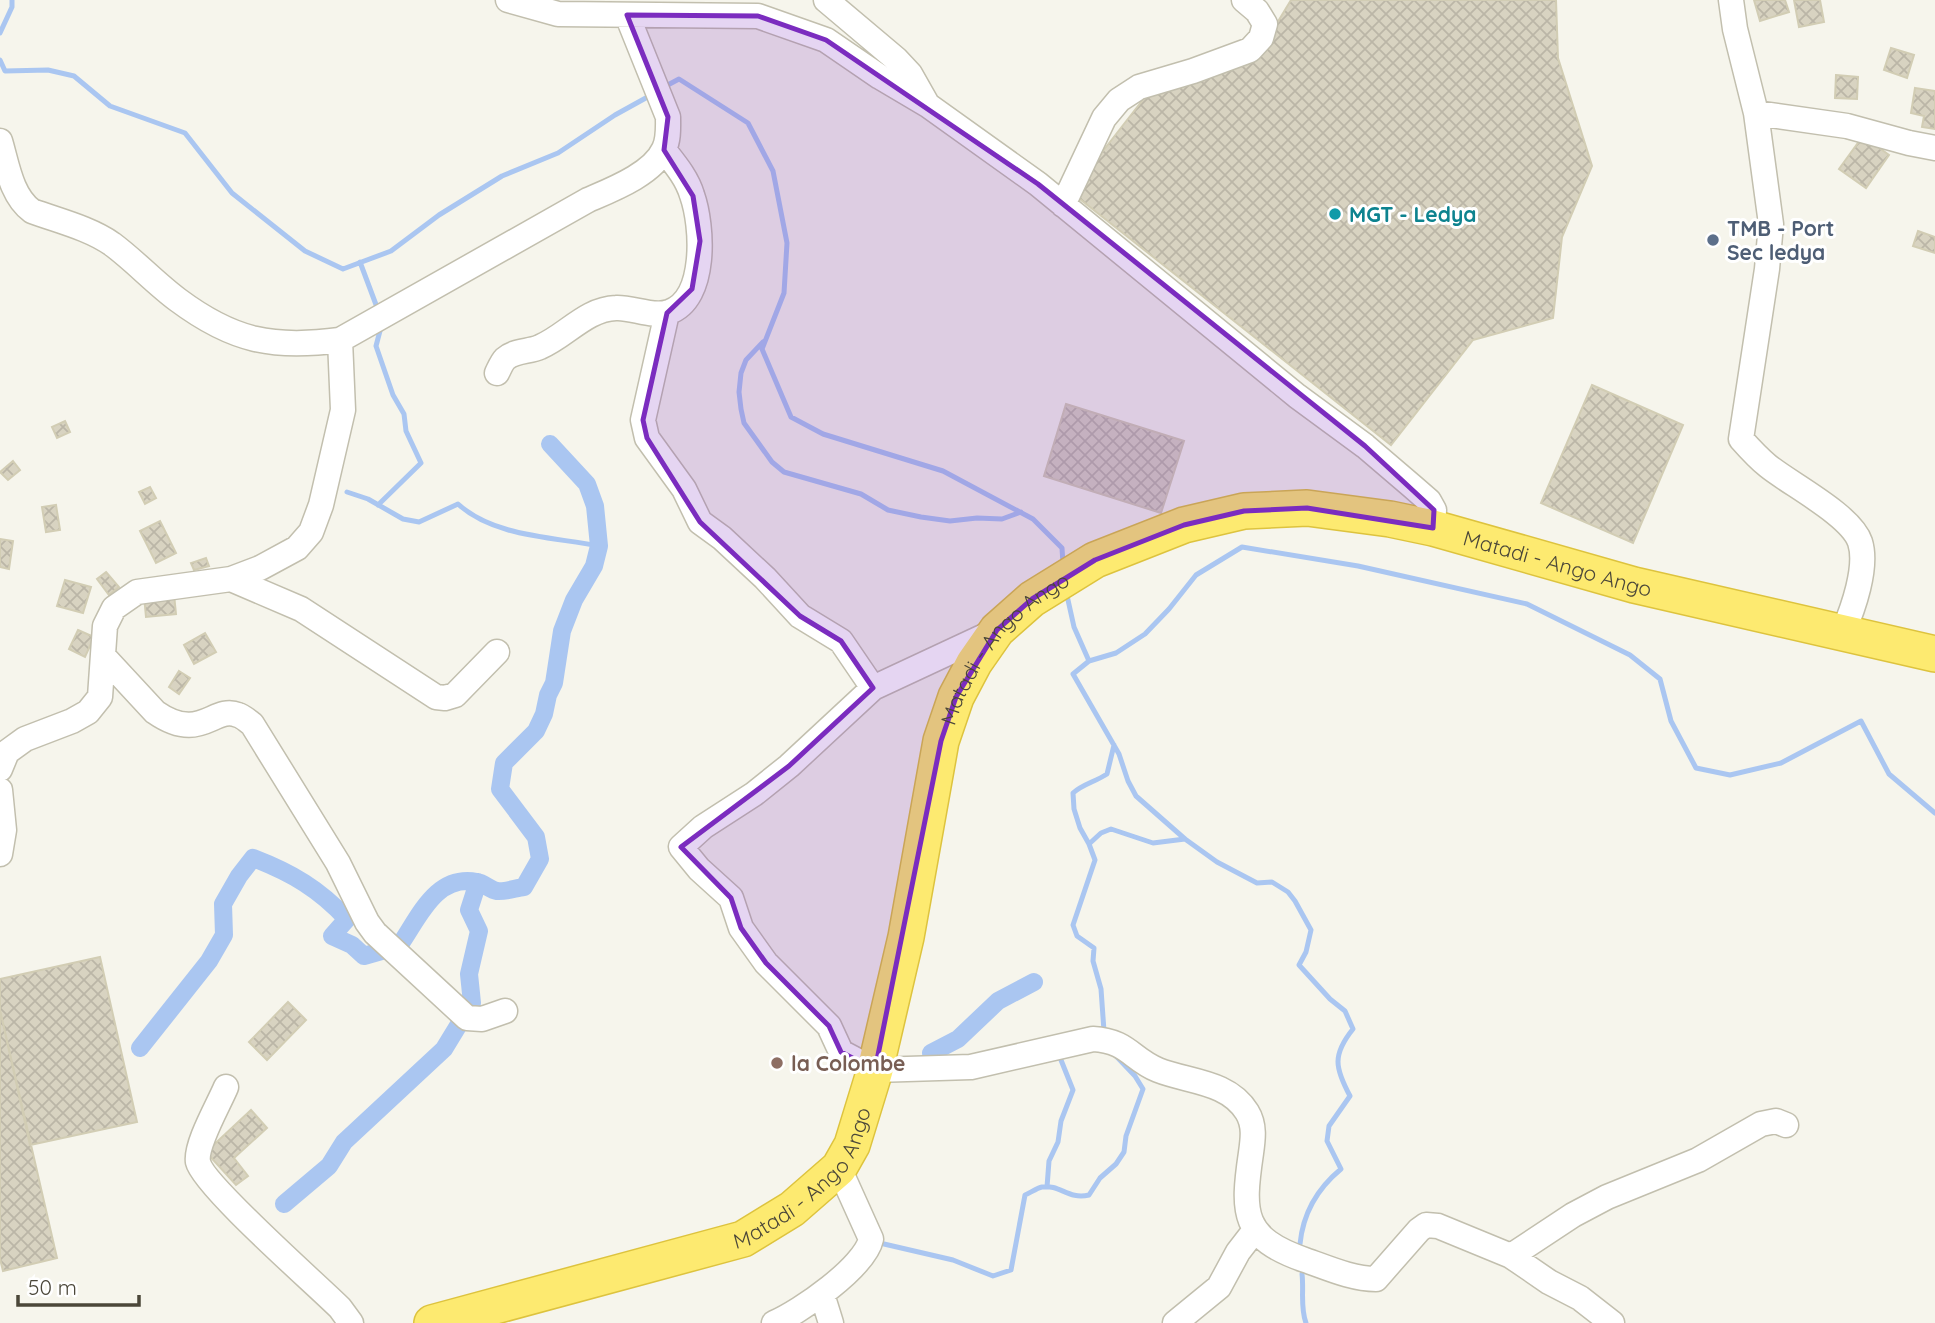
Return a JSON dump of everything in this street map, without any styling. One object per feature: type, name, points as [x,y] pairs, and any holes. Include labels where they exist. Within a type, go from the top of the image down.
[{"type":"highway","name":"Matadi - Ango Ango","points":[[432,1323],[743,1239],[792,1209],[839,1168],[852,1145],[875,1070],[906,937],[941,741],[956,697],[974,663],[997,630],[1032,599],[1095,560],[1184,525],[1244,511],[1307,508],[1390,519],[1433,528],[1634,584],[1935,654]]},
{"type":"street","points":[[508,0],[558,13],[758,16],[826,40],[929,106],[1038,184],[1297,396],[1365,446],[1429,501],[1434,510],[1433,528]]},
{"type":"street","points":[[826,0],[896,59],[910,74],[929,106]]},
{"type":"street","points":[[1063,205],[1104,118],[1119,100],[1139,87],[1250,50],[1261,38],[1265,24],[1244,0]]},
{"type":"street","points":[[1731,0],[1735,29],[1756,113],[1771,224],[1768,269],[1741,439],[1767,466],[1849,525],[1860,542],[1858,584],[1853,609],[1843,632]]},
{"type":"street","points":[[0,141],[14,185],[25,206],[99,236],[178,300],[210,321],[246,338],[274,344],[340,340],[567,212],[626,182],[653,164],[664,150],[668,117],[627,15]]},
{"type":"street","points":[[1756,113],[1847,126],[1935,148]]},
{"type":"street","points":[[497,373],[505,359],[518,352],[541,347],[592,314],[615,308],[667,313],[682,305],[692,289],[699,266],[700,240],[693,196],[682,174],[664,150]]},
{"type":"street","points":[[667,313],[643,420],[647,438],[684,489],[700,522],[722,538],[765,578],[800,616],[841,641],[873,688]]},
{"type":"street","points":[[0,769],[7,752],[25,739],[72,721],[88,712],[100,697],[105,626],[114,608],[137,592],[231,579],[260,568],[297,548],[311,533],[321,505],[343,410],[340,340]]},
{"type":"street","points":[[231,579],[301,609],[436,697],[455,695],[498,652]]},
{"type":"street","points":[[997,630],[873,688],[789,766],[754,794],[703,827],[681,847],[699,869],[731,898],[741,928],[753,946],[766,963],[829,1026],[841,1052],[875,1070],[971,1067],[1093,1039],[1111,1040],[1151,1068],[1173,1076],[1205,1082],[1230,1094],[1248,1112],[1254,1134],[1246,1188],[1246,1210],[1255,1230],[1268,1243],[1290,1255],[1363,1279],[1376,1279],[1426,1225],[1438,1226],[1511,1256],[1549,1282],[1580,1298],[1612,1323]]},
{"type":"street","points":[[104,657],[163,718],[182,726],[199,725],[228,713],[238,715],[251,724],[338,863],[375,933],[467,1018],[482,1020],[505,1011]]},
{"type":"street","points":[[0,790],[4,830],[0,854]]},
{"type":"street","points":[[226,1087],[202,1142],[198,1161],[206,1177],[340,1308],[351,1323]]},
{"type":"street","points":[[1511,1256],[1573,1214],[1606,1197],[1698,1160],[1760,1124],[1776,1121],[1786,1125]]},
{"type":"street","points":[[774,1323],[788,1317],[822,1294],[869,1248],[871,1239],[839,1168]]},
{"type":"street","points":[[1175,1323],[1219,1287],[1238,1252],[1255,1230]]},
{"type":"street","points":[[822,1294],[831,1323]]},
{"type":"highlighted area","points":[[627,15],[758,16],[826,40],[1038,184],[1365,446],[1434,510],[1433,528],[1307,508],[1244,511],[1184,525],[1095,560],[1032,599],[997,630],[956,697],[941,741],[875,1070],[841,1052],[829,1026],[766,963],[741,928],[731,898],[681,847],[789,766],[873,688],[841,641],[800,616],[700,522],[647,438],[643,420],[667,313],[692,289],[700,241],[693,196],[664,150],[668,117]]},
{"type":"building","name":"MGT - Ledya","points":[[1291,0],[1556,0],[1558,58],[1592,166],[1562,237],[1553,318],[1473,340],[1391,445],[1071,192],[1145,97],[1254,61]]},
{"type":"building","points":[[1754,0],[1785,0],[1789,12],[1760,21]]},
{"type":"building","points":[[1794,0],[1820,0],[1824,22],[1799,27]]},
{"type":"building","points":[[1891,48],[1914,55],[1907,78],[1884,70]]},
{"type":"building","points":[[1836,75],[1858,77],[1857,99],[1835,98]]},
{"type":"building","points":[[1915,88],[1935,91],[1935,129],[1922,127],[1924,116],[1911,113]]},
{"type":"building","points":[[1863,136],[1889,155],[1866,188],[1839,169]]},
{"type":"building","points":[[1918,231],[1935,237],[1935,253],[1913,246]]},
{"type":"building","points":[[1592,385],[1683,425],[1633,543],[1541,503]]},
{"type":"building","points":[[1066,404],[1184,441],[1161,513],[1044,476]]},
{"type":"building","points":[[65,421],[70,432],[57,438],[52,427]]},
{"type":"building","points":[[13,461],[20,470],[8,480],[0,472]]},
{"type":"building","points":[[150,487],[156,498],[145,504],[139,492]]},
{"type":"building","points":[[56,505],[60,530],[46,532],[42,507]]},
{"type":"building","points":[[160,521],[176,553],[156,563],[140,531]]},
{"type":"building","points":[[0,539],[13,541],[9,569],[0,567]]},
{"type":"building","points":[[206,558],[209,566],[194,570],[191,563]]},
{"type":"building","points":[[106,572],[119,587],[109,595],[97,579]]},
{"type":"building","points":[[65,580],[91,587],[83,613],[57,606]]},
{"type":"building","points":[[174,594],[176,614],[146,617],[144,596]]},
{"type":"building","points":[[78,630],[94,637],[85,657],[69,649]]},
{"type":"building","points":[[205,633],[216,652],[194,664],[184,645]]},
{"type":"building","points":[[179,671],[190,678],[179,694],[169,687]]},
{"type":"building","points":[[100,957],[137,1122],[30,1145],[0,1010],[0,979]]},
{"type":"building","points":[[288,1002],[306,1020],[267,1060],[249,1042]]},
{"type":"building","points":[[0,1010],[57,1258],[3,1271],[0,1259]]},
{"type":"building","points":[[251,1110],[267,1128],[234,1158],[248,1176],[236,1185],[206,1152]]},
{"type":"waterway","points":[[0,33],[12,7],[12,0]]},
{"type":"waterway","points":[[0,60],[5,71],[48,70],[74,76],[110,106],[185,133],[232,193],[305,251],[343,269],[391,251],[439,215],[502,176],[558,153],[615,115],[653,94]]},
{"type":"waterway","points":[[664,87],[679,79],[748,123],[773,171],[787,243],[784,293],[762,349],[791,417],[823,434],[943,471],[1033,519],[1062,548],[1063,564]]},
{"type":"waterway","points":[[360,262],[378,310]]},
{"type":"waterway","points":[[378,505],[421,463],[406,431],[404,414],[393,395],[376,346],[381,327]]},
{"type":"waterway","points":[[763,342],[746,360],[741,373],[741,409],[744,423],[772,462],[784,472],[861,494],[888,510],[921,517],[950,521],[1002,519],[1021,512]]},
{"type":"waterway","points":[[140,1048],[209,961],[224,935],[223,904],[253,858],[292,876],[326,899],[347,919],[332,936],[352,945],[364,956],[399,946],[430,900],[450,885],[462,881],[477,882],[500,891],[524,887],[540,859],[536,837],[500,789],[504,763],[536,731],[544,714],[554,683],[562,631],[574,600],[594,566],[599,546],[595,506],[587,484],[550,444]]},
{"type":"waterway","points":[[347,492],[368,499],[403,519],[419,522],[458,504],[473,515],[507,529],[599,546]]},
{"type":"waterway","points":[[1066,591],[1074,627],[1089,661],[1116,653],[1145,634],[1196,575],[1242,547],[1358,566],[1527,604],[1630,655],[1660,679],[1671,721],[1696,768],[1730,775],[1781,763],[1861,721],[1889,774],[1935,813]]},
{"type":"waterway","points":[[1089,661],[1073,674],[1119,754],[1136,796],[1185,839],[1217,862],[1257,883],[1272,882],[1288,892],[1311,930],[1306,952],[1299,965],[1330,999],[1345,1011],[1353,1029],[1346,1038],[1338,1062],[1341,1077],[1350,1096],[1329,1126],[1327,1141],[1341,1169],[1325,1184],[1313,1202],[1304,1222],[1300,1244]]},
{"type":"waterway","points":[[1104,1031],[1101,989],[1093,961],[1094,948],[1077,936],[1073,925],[1095,860],[1080,828],[1074,809],[1073,793],[1107,774],[1114,745]]},
{"type":"waterway","points":[[1089,844],[1101,833],[1111,829],[1153,843],[1185,839]]},
{"type":"waterway","points":[[284,1204],[329,1166],[344,1142],[444,1049],[472,1003],[469,974],[479,931],[469,910],[478,882]]},
{"type":"waterway","points":[[931,1053],[958,1039],[998,1001],[1034,982]]},
{"type":"waterway","points":[[1047,1187],[1049,1161],[1058,1142],[1061,1121],[1073,1090],[1059,1055]]},
{"type":"waterway","points":[[884,1244],[953,1260],[993,1276],[1011,1270],[1025,1195],[1048,1187],[1075,1195],[1089,1195],[1100,1178],[1116,1164],[1124,1152],[1126,1136],[1143,1089],[1116,1056]]},
{"type":"waterway","points":[[1302,1274],[1306,1323]]},
{"type":"place","name":"MGT - Ledya","points":[[1335,214]]},
{"type":"place","name":"TMB - Port Sec ledya","points":[[1713,240]]},
{"type":"place","name":"la Colombe","points":[[777,1063]]}]
